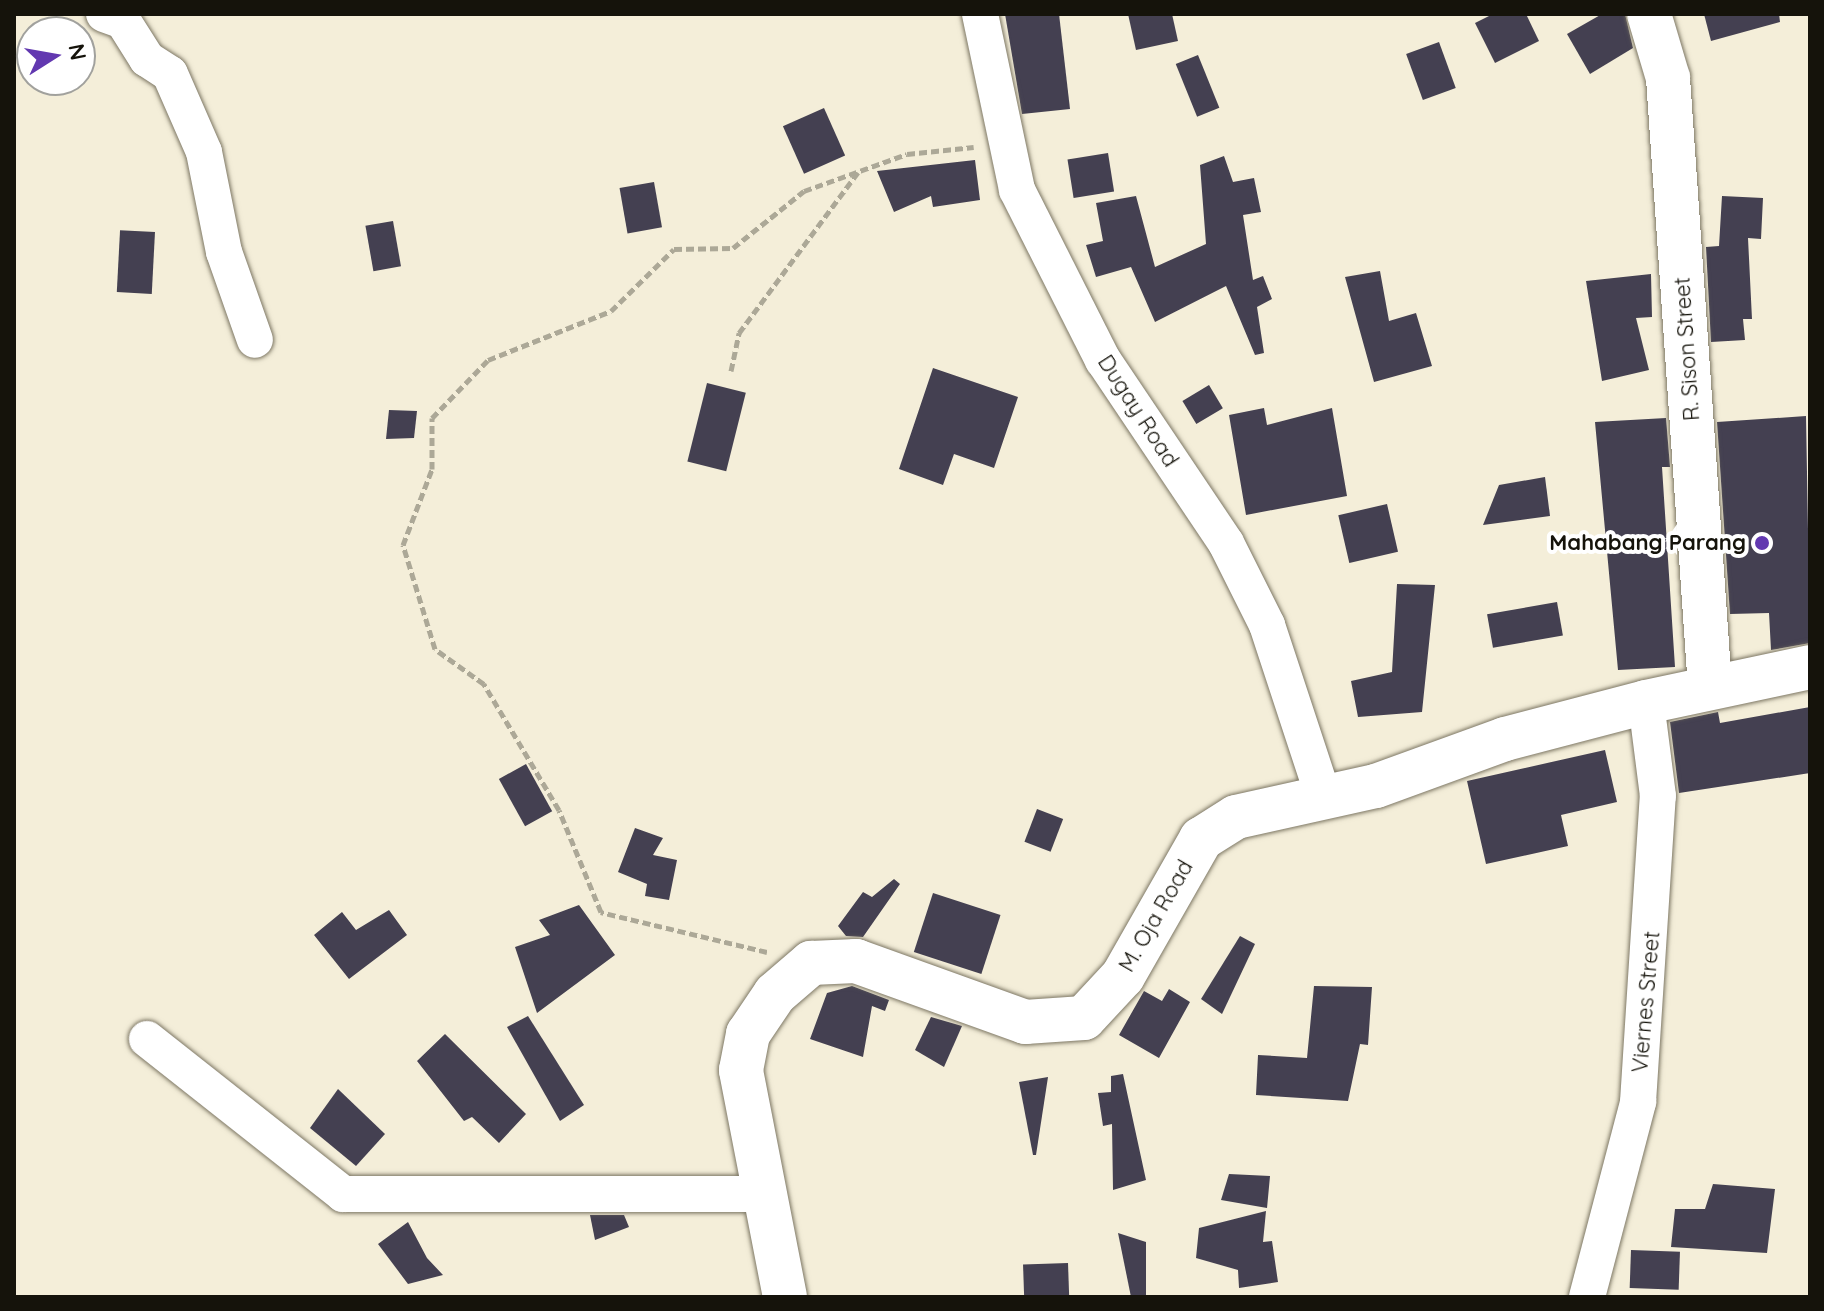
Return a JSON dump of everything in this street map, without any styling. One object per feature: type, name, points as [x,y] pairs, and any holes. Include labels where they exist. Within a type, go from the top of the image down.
[{"type":"street","points":[[104,14],[123,21],[147,59],[170,74],[204,152],[224,252],[255,340]]},
{"type":"street","name":"Dugay Road","points":[[980,14],[1003,144],[1023,203],[1103,360],[1226,543],[1267,625],[1324,798]]},
{"type":"street","name":"R. Sison Street","points":[[1649,14],[1668,78],[1710,688]]},
{"type":"street","name":"M. Oja Road","points":[[811,963],[856,961],[1025,1022],[1084,1018],[1123,976],[1201,839],[1236,817],[1324,798],[1646,702],[1810,667]]},
{"type":"street","name":"Viernes Street","points":[[1587,1297],[1638,1102],[1658,796],[1646,702]]},
{"type":"street","points":[[785,1297],[768,1194],[741,1070],[748,1034],[775,994],[811,963]]},
{"type":"street","points":[[147,1039],[343,1194],[768,1194]]},
{"type":"path","points":[[811,963],[601,912],[559,810],[484,684],[435,649],[403,545],[432,469],[432,418],[488,360],[611,311],[674,249],[733,248],[804,191],[907,154],[1003,144]]},
{"type":"path","points":[[731,371],[747,320],[859,171]]},
{"type":"building","points":[[1005,14],[1059,14],[1070,109],[1022,114]]},
{"type":"building","points":[[1128,14],[1172,14],[1178,41],[1136,50]]},
{"type":"building","points":[[1493,14],[1526,14],[1539,41],[1495,63],[1475,23]]},
{"type":"building","points":[[1602,14],[1625,14],[1633,48],[1590,74],[1567,34]]},
{"type":"building","points":[[1704,14],[1779,14],[1780,22],[1711,41]]},
{"type":"building","points":[[1439,42],[1456,88],[1423,100],[1406,54]]},
{"type":"building","points":[[1198,55],[1219,108],[1197,117],[1176,64]]},
{"type":"building","points":[[824,108],[845,156],[804,174],[783,126]]},
{"type":"building","points":[[1108,153],[1114,192],[1074,198],[1068,159]]},
{"type":"building","points":[[1224,156],[1233,182],[1254,178],[1261,212],[1243,215],[1253,280],[1263,276],[1272,299],[1257,307],[1264,353],[1255,355],[1226,286],[1155,322],[1131,267],[1096,277],[1086,245],[1103,241],[1096,203],[1136,196],[1155,267],[1206,244],[1200,165]]},
{"type":"building","points":[[975,160],[980,200],[933,207],[931,196],[894,212],[877,171]]},
{"type":"building","points":[[654,182],[662,227],[628,233],[620,188]]},
{"type":"building","points":[[1722,196],[1763,198],[1761,239],[1748,238],[1752,319],[1743,319],[1745,340],[1711,342],[1706,247],[1719,246]]},
{"type":"building","points":[[393,221],[401,266],[373,271],[365,226]]},
{"type":"building","points":[[120,230],[155,232],[152,294],[117,292]]},
{"type":"building","points":[[1380,271],[1389,321],[1416,313],[1432,366],[1374,382],[1345,277]]},
{"type":"building","points":[[1651,274],[1652,317],[1636,318],[1649,370],[1602,381],[1586,281]]},
{"type":"building","points":[[933,368],[1018,397],[994,468],[954,454],[943,485],[899,469]]},
{"type":"building","points":[[707,383],[746,393],[726,471],[687,462]]},
{"type":"building","points":[[1209,385],[1223,408],[1196,424],[1182,401]]},
{"type":"building","points":[[1264,408],[1267,425],[1332,408],[1347,496],[1246,515],[1229,415]]},
{"type":"building","points":[[389,410],[417,411],[414,438],[386,439]]},
{"type":"building","name":"Mahabang Parang","points":[[1806,416],[1810,643],[1771,650],[1769,613],[1730,614],[1717,422]]},
{"type":"building","points":[[1666,418],[1670,467],[1662,467],[1675,667],[1618,670],[1595,422]]},
{"type":"building","points":[[1545,477],[1550,516],[1483,525],[1499,485]]},
{"type":"building","points":[[1387,504],[1398,552],[1349,563],[1338,515]]},
{"type":"building","points":[[1397,584],[1435,585],[1422,712],[1358,717],[1351,681],[1392,672]]},
{"type":"building","points":[[1557,602],[1563,635],[1493,648],[1487,614]]},
{"type":"building","points":[[1810,707],[1810,773],[1679,793],[1670,722],[1718,712],[1720,723]]},
{"type":"building","points":[[1605,750],[1617,802],[1561,815],[1568,846],[1486,864],[1467,781]]},
{"type":"building","points":[[526,764],[552,811],[525,826],[499,779]]},
{"type":"building","points":[[1037,809],[1063,819],[1051,852],[1024,842]]},
{"type":"building","points":[[635,828],[663,838],[653,855],[677,860],[669,900],[645,896],[647,884],[618,872]]},
{"type":"building","points":[[894,879],[900,884],[863,937],[846,936],[838,926],[863,892],[872,897]]},
{"type":"building","points":[[933,893],[1001,915],[981,974],[914,952]]},
{"type":"building","points":[[579,905],[615,955],[537,1013],[515,947],[550,935],[539,920]]},
{"type":"building","points":[[389,910],[407,935],[349,979],[314,935],[342,912],[356,930]]},
{"type":"building","points":[[1240,936],[1255,944],[1222,1014],[1201,999]]},
{"type":"building","points":[[852,986],[889,1000],[885,1011],[872,1006],[863,1057],[810,1039],[827,993]]},
{"type":"building","points":[[1314,986],[1372,987],[1368,1045],[1360,1044],[1348,1101],[1256,1095],[1258,1055],[1307,1058]]},
{"type":"building","points":[[1169,989],[1190,1002],[1159,1058],[1119,1035],[1144,991],[1162,1001]]},
{"type":"building","points":[[528,1016],[584,1105],[560,1121],[507,1027]]},
{"type":"building","points":[[931,1017],[962,1026],[944,1067],[915,1050]]},
{"type":"building","points":[[445,1034],[526,1114],[499,1143],[472,1117],[464,1121],[417,1061]]},
{"type":"building","points":[[1123,1074],[1146,1180],[1113,1190],[1112,1124],[1103,1126],[1098,1093],[1111,1092],[1111,1076]]},
{"type":"building","points":[[1048,1077],[1036,1155],[1033,1155],[1019,1082]]},
{"type":"building","points":[[338,1089],[385,1134],[356,1166],[310,1128]]},
{"type":"building","points":[[1229,1174],[1270,1176],[1267,1208],[1221,1200]]},
{"type":"building","points":[[1713,1184],[1775,1189],[1767,1253],[1671,1247],[1675,1209],[1705,1209]]},
{"type":"building","points":[[1266,1211],[1263,1242],[1272,1241],[1278,1282],[1239,1288],[1238,1270],[1196,1258],[1199,1228]]},
{"type":"building","points":[[590,1215],[624,1215],[629,1227],[595,1240]]},
{"type":"building","points":[[408,1222],[427,1258],[443,1275],[408,1284],[378,1244]]},
{"type":"building","points":[[1118,1233],[1146,1242],[1146,1297],[1131,1297]]},
{"type":"building","points":[[1631,1250],[1680,1252],[1679,1290],[1630,1288]]},
{"type":"building","points":[[1068,1263],[1069,1297],[1024,1297],[1023,1265]]},
{"type":"place","name":"Mahabang Parang","points":[[1762,543]]}]
